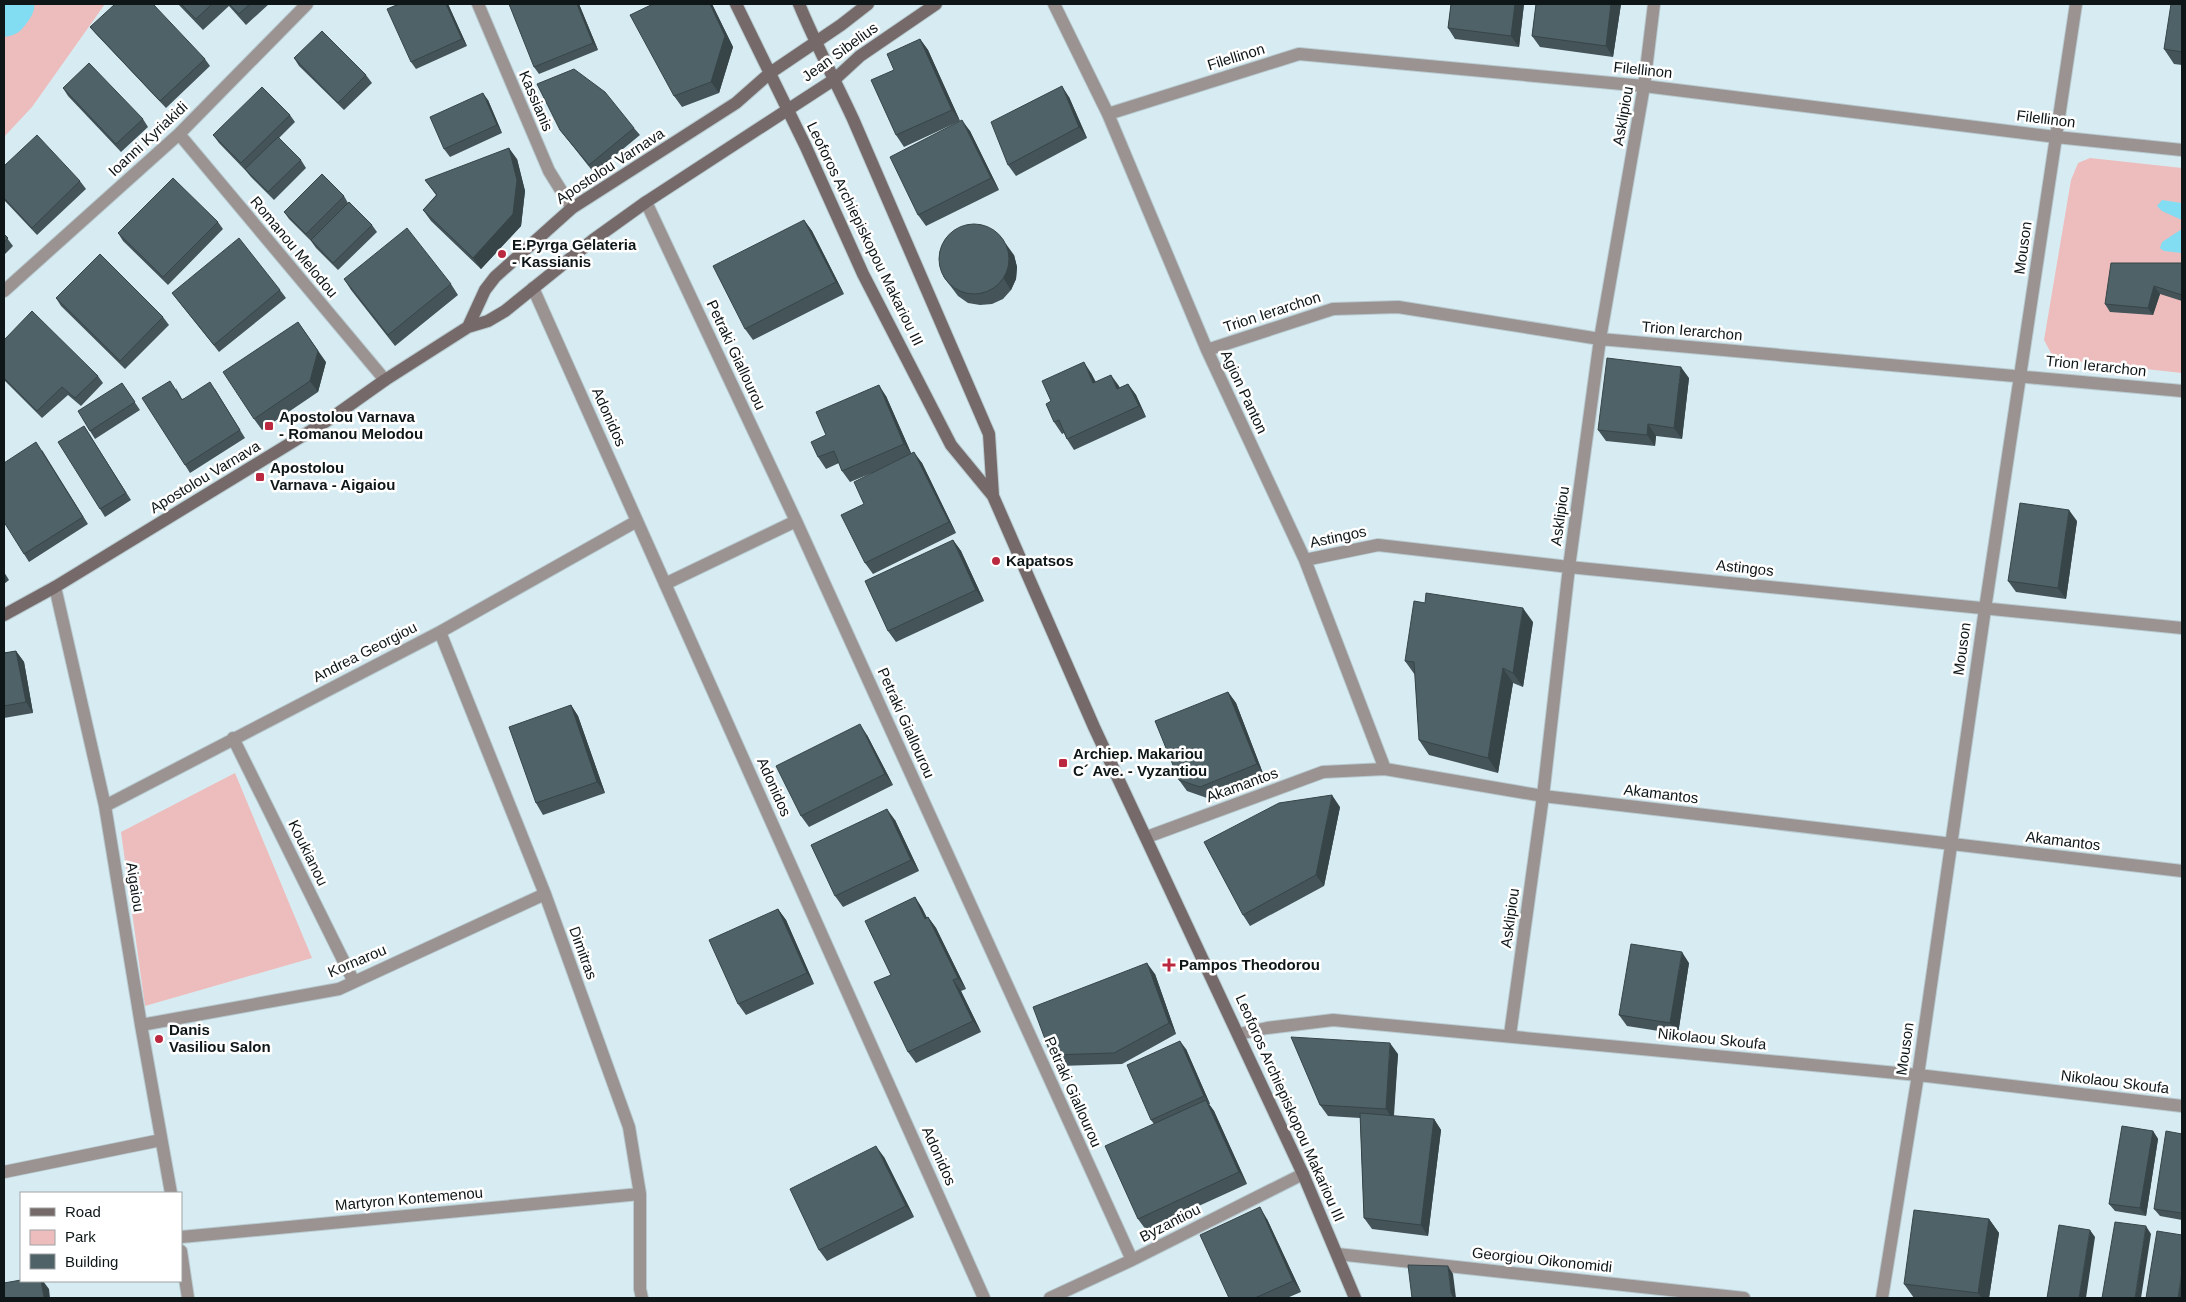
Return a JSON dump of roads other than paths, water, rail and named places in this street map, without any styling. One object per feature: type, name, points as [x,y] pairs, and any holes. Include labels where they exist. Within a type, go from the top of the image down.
[{"type":"main road","name":"Leoforos Archiepiskopou Makariou III","points":[[736,4],[788,109],[863,274],[952,445],[993,496],[1094,727],[1240,1034],[1304,1174],[1355,1298]]},
{"type":"main road","name":"Leoforos Archiepiskopou Makariou III","points":[[798,4],[815,43],[835,79],[989,434],[993,496]]},
{"type":"main road","name":"Jean Sibelius","points":[[770,73],[868,4]]},
{"type":"main road","name":"Jean Sibelius","points":[[788,109],[835,79],[860,56],[936,4]]},
{"type":"main road","name":"Apostolou Varnava","points":[[468,327],[484,290],[495,277],[572,208],[736,103],[770,73]]},
{"type":"main road","name":"Apostolou Varnava","points":[[4,615],[55,587],[330,419],[385,380],[468,327],[488,321],[504,312],[593,240],[646,202],[788,109]]},
{"type":"street","name":"Ioanni Kyriakidi","points":[[4,291],[179,134],[307,4]]},
{"type":"street","name":"Kassianis","points":[[478,4],[545,163],[572,208]]},
{"type":"street","name":"Agion Panton","points":[[1054,4],[1108,114],[1207,350],[1305,560],[1385,769]]},
{"type":"street","name":"Asklipiou","points":[[1510,1035],[1543,796],[1569,567],[1600,339],[1644,86],[1654,4]]},
{"type":"street","name":"Mouson","points":[[1882,1298],[1918,1075],[1950,844],[2076,4]]},
{"type":"street","name":"Filellinon","points":[[1108,114],[1299,54],[1644,86],[2056,137],[2182,150]]},
{"type":"street","name":"Romanou Melodou","points":[[179,134],[385,380]]},
{"type":"street","name":"Petraki Giallourou","points":[[646,202],[796,520],[1132,1260]]},
{"type":"street","name":"Adonidos","points":[[533,288],[984,1298]]},
{"type":"street","name":"Trion Ierarchon","points":[[1207,350],[1333,309],[1398,307],[1600,339],[2021,375],[2182,391]]},
{"type":"street","name":"Andrea Georgiou","points":[[105,806],[232,738],[440,632],[637,520]]},
{"type":"street","points":[[665,584],[796,520]]},
{"type":"street","name":"Astingos","points":[[1305,560],[1378,545],[1569,567],[2182,628]]},
{"type":"street","name":"Aigaiou","points":[[55,587],[105,806],[171,1192]]},
{"type":"street","name":"Dimitras","points":[[440,632],[545,894],[629,1127],[640,1194],[640,1289],[642,1298]]},
{"type":"street","name":"Koukianou","points":[[232,738],[354,982]]},
{"type":"street","name":"Akamantos","points":[[1147,837],[1323,772],[1385,769],[1543,796],[2182,871]]},
{"type":"street","name":"Kornarou","points":[[141,1025],[339,989],[545,894]]},
{"type":"street","name":"Nikolaou Skoufa","points":[[1240,1034],[1267,1028],[1333,1020],[1510,1035],[1918,1075],[2182,1106]]},
{"type":"street","points":[[4,1172],[161,1140]]},
{"type":"street","name":"Byzantiou","points":[[1050,1298],[1132,1260],[1304,1174]]},
{"type":"street","name":"Martyron Kontemenou","points":[[182,1237],[640,1194]]},
{"type":"street","name":"Georgiou Oikonomidi","points":[[1337,1254],[1744,1298]]},
{"type":"street","points":[[182,1258],[188,1298]]},
{"type":"water","points":[[2162,200],[2182,203],[2182,220],[2162,211],[2157,206]]},
{"type":"water","points":[[2182,229],[2182,253],[2164,251],[2160,248],[2162,242]]},
{"type":"waterway","points":[[4,11],[9,4]]},
{"type":"place","name":"E.Pyrga Gelateria - Kassianis","points":[[502,254]]},
{"type":"place","name":"Apostolou Varnava - Romanou Melodou","points":[[269,426]]},
{"type":"place","name":"Apostolou Varnava - Aigaiou","points":[[260,477]]},
{"type":"place","name":"Kapatsos","points":[[996,561]]},
{"type":"place","name":"Archiep. Makariou C´ Ave. - Vyzantiou","points":[[1063,763]]},
{"type":"place","name":"Pampos Theodorou","points":[[1169,965]]},
{"type":"place","name":"Danis Vasiliou Salon","points":[[159,1039]]}]
